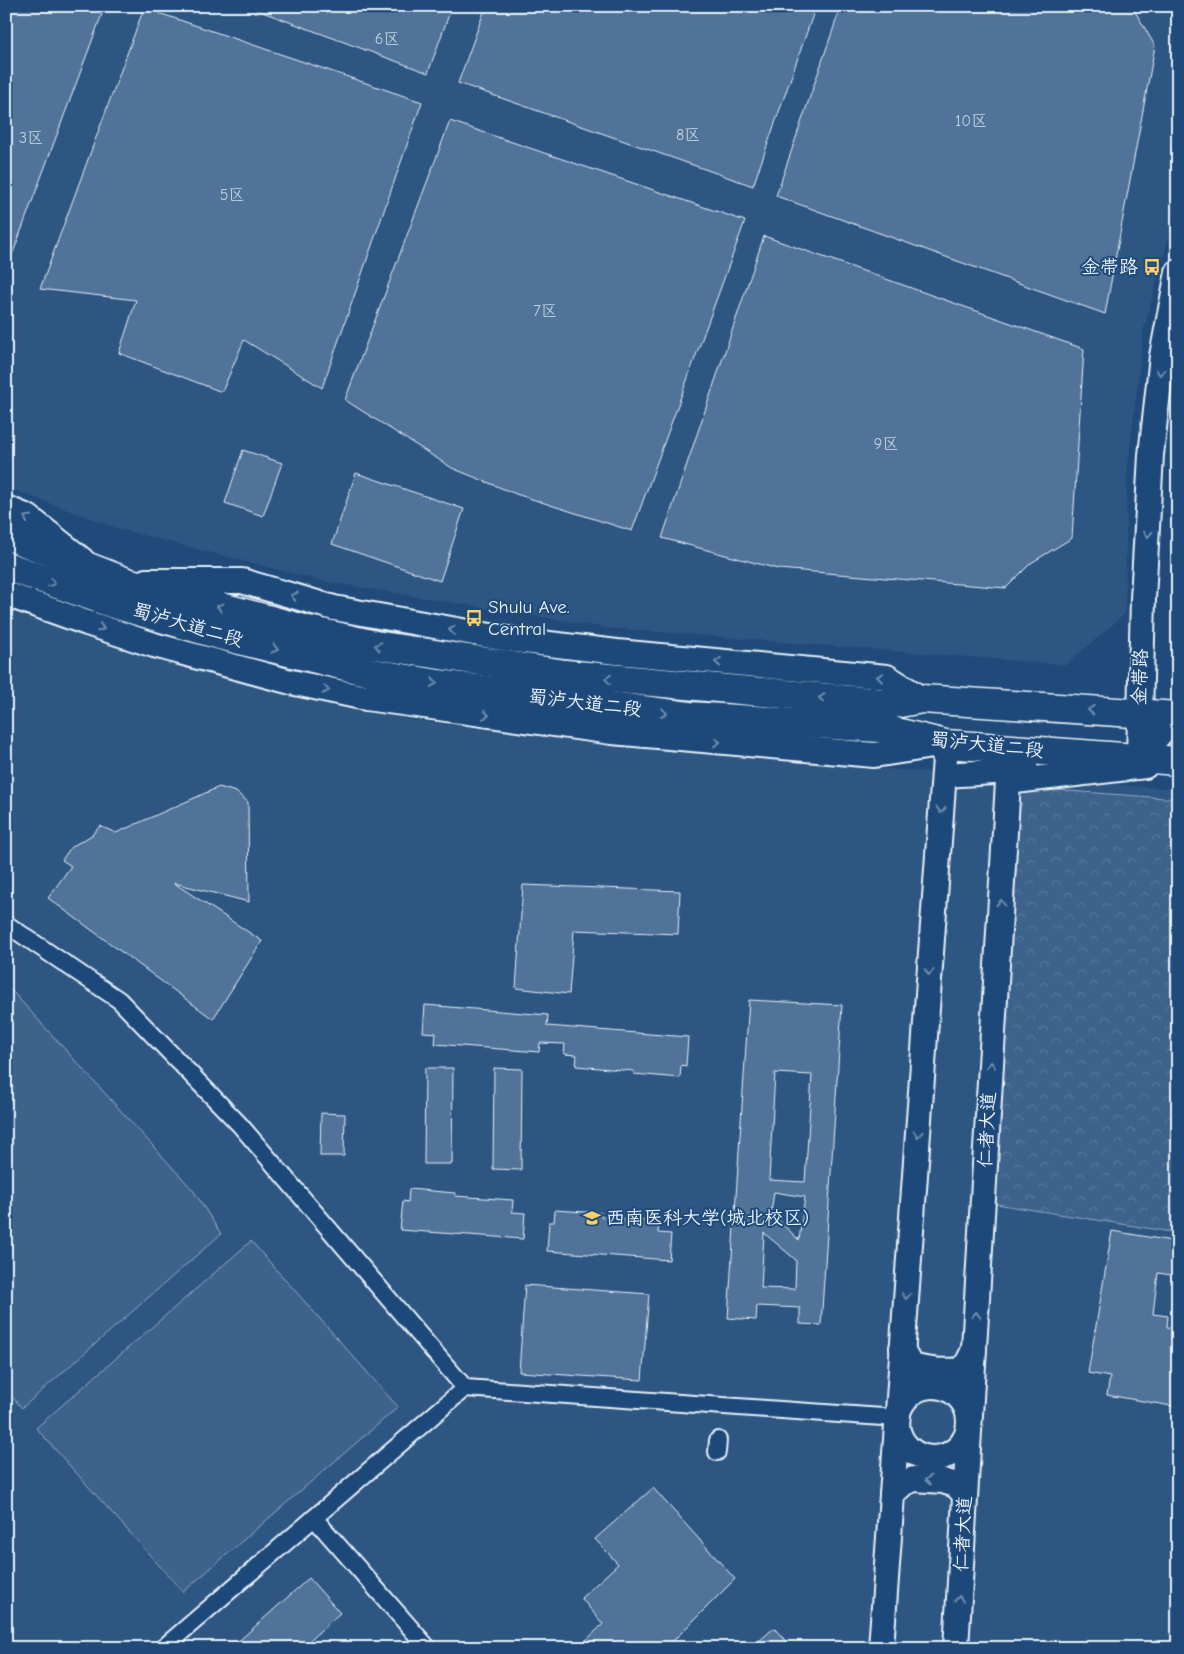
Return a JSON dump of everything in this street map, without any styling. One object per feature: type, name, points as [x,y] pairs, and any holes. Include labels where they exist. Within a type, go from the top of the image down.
[{"type":"highway","name":"蜀泸大道二段","points":[[6,536],[127,582],[308,630],[440,657],[565,674],[894,704],[922,699],[1178,715]]},
{"type":"highway","name":"蜀泸大道二段","points":[[6,566],[112,603],[222,636],[373,673],[554,700],[689,716],[880,728],[952,744],[1139,757],[1178,762]]},
{"type":"highway","points":[[952,744],[962,701]]},
{"type":"street","name":"金带路","points":[[1139,757],[1139,713],[1152,455],[1162,356],[1178,272]]},
{"type":"street","points":[[6,508],[28,517],[93,569]]},
{"type":"street","points":[[6,594],[87,623],[154,644],[291,682],[366,698],[612,732],[874,755],[952,744],[944,775],[880,1648]]},
{"type":"street","name":"金带路","points":[[1139,757],[1178,715]]},
{"type":"street","points":[[944,775],[1178,762]]},
{"type":"street","name":"仁者大道","points":[[956,1648],[1008,782],[1178,762]]},
{"type":"street","points":[[6,924],[119,1000],[240,1124],[465,1388]]},
{"type":"street","points":[[902,1348],[907,1361],[913,1366],[949,1372],[962,1369],[969,1361],[974,1350]]},
{"type":"street","points":[[925,1386],[943,1386],[958,1395],[964,1402],[968,1411],[969,1428],[963,1443],[958,1449],[944,1456],[928,1458],[919,1455],[905,1444],[900,1436],[897,1418],[903,1401],[909,1395],[925,1386]]},
{"type":"street","points":[[163,1648],[465,1388],[897,1418]]},
{"type":"street","points":[[892,1494],[904,1483],[914,1479],[943,1481],[956,1485],[965,1495]]},
{"type":"street","points":[[314,1518],[428,1648]]},
{"type":"shaded area","points":[[6,6],[1178,6],[1178,203],[1144,328],[1127,474],[1125,614],[1066,665],[608,628],[322,581],[119,529],[6,487]]},
{"type":"shaded area","name":"西南医科大学(城北校区)","points":[[6,605],[96,637],[235,680],[411,720],[641,747],[887,769],[1178,789],[1178,1648],[6,1648]]},
{"type":"green space","points":[[1028,788],[1178,799],[1178,1233],[971,1200],[1004,806]]},
{"type":"green space","points":[[6,989],[11,990],[193,1190],[221,1234],[22,1408],[6,1390]]},
{"type":"green space","points":[[251,1241],[398,1407],[183,1592],[36,1428]]},
{"type":"building","points":[[6,6],[105,6],[8,266],[6,266]]},
{"type":"building","points":[[246,6],[452,6],[428,73]]},
{"type":"building","points":[[486,6],[816,6],[753,186],[458,83]]},
{"type":"building","points":[[841,6],[1132,6],[1155,46],[1105,314],[776,196]]},
{"type":"building","points":[[144,8],[422,102],[322,388],[244,340],[222,392],[119,353],[136,300],[40,289]]},
{"type":"building","points":[[450,121],[745,221],[632,531],[516,494],[452,468],[345,400]]},
{"type":"building","points":[[764,236],[1084,349],[1072,538],[1031,563],[1006,588],[778,569],[662,538]]},
{"type":"building","points":[[243,450],[282,463],[263,516],[225,503]]},
{"type":"building","points":[[356,473],[464,509],[440,581],[332,544]]},
{"type":"building","points":[[219,787],[236,792],[248,802],[249,902],[174,883],[262,941],[213,1019],[48,898],[71,866],[62,860],[71,847],[92,835],[100,826],[116,833]]},
{"type":"building","points":[[523,885],[680,891],[678,934],[574,930],[569,994],[516,988]]},
{"type":"building","points":[[749,1000],[842,1005],[821,1325],[800,1324],[800,1308],[757,1306],[756,1320],[728,1318]],"holes":[[[775,1073],[812,1075],[805,1182],[769,1180]],[[774,1192],[805,1197],[799,1240],[771,1213]],[[764,1233],[796,1260],[795,1289],[761,1288]]]},
{"type":"building","points":[[425,1005],[548,1015],[547,1026],[688,1037],[686,1066],[681,1065],[680,1078],[634,1074],[634,1071],[576,1066],[577,1055],[564,1054],[565,1044],[540,1043],[539,1052],[435,1044],[436,1033],[423,1032]]},
{"type":"building","points":[[425,1068],[453,1068],[452,1164],[424,1164]]},
{"type":"building","points":[[494,1068],[522,1069],[521,1170],[493,1169]]},
{"type":"building","points":[[321,1113],[345,1114],[344,1156],[320,1156]]},
{"type":"building","points":[[409,1189],[455,1193],[455,1196],[513,1200],[512,1212],[525,1213],[523,1239],[400,1230],[403,1201],[408,1202]]},
{"type":"building","points":[[555,1210],[601,1213],[601,1217],[659,1221],[658,1233],[671,1234],[669,1260],[547,1251],[549,1222],[554,1222]]},
{"type":"building","points":[[1112,1231],[1178,1242],[1178,1276],[1158,1273],[1153,1314],[1168,1316],[1167,1327],[1178,1328],[1178,1407],[1107,1395],[1110,1377],[1088,1373]]},
{"type":"building","points":[[525,1285],[649,1294],[642,1380],[519,1372]]},
{"type":"building","points":[[653,1488],[735,1579],[666,1648],[578,1648],[603,1624],[581,1598],[618,1564],[595,1539]]},
{"type":"building","points":[[309,1578],[340,1613],[301,1648],[231,1648]]},
{"type":"building","points":[[774,1628],[792,1648],[751,1648]]},
{"type":"place","name":"金带路","points":[[1152,267]]},
{"type":"place","name":"Shulu Ave. Central","points":[[474,618]]},
{"type":"place","name":"西南医科大学(城北校区)","points":[[592,1218]]}]
